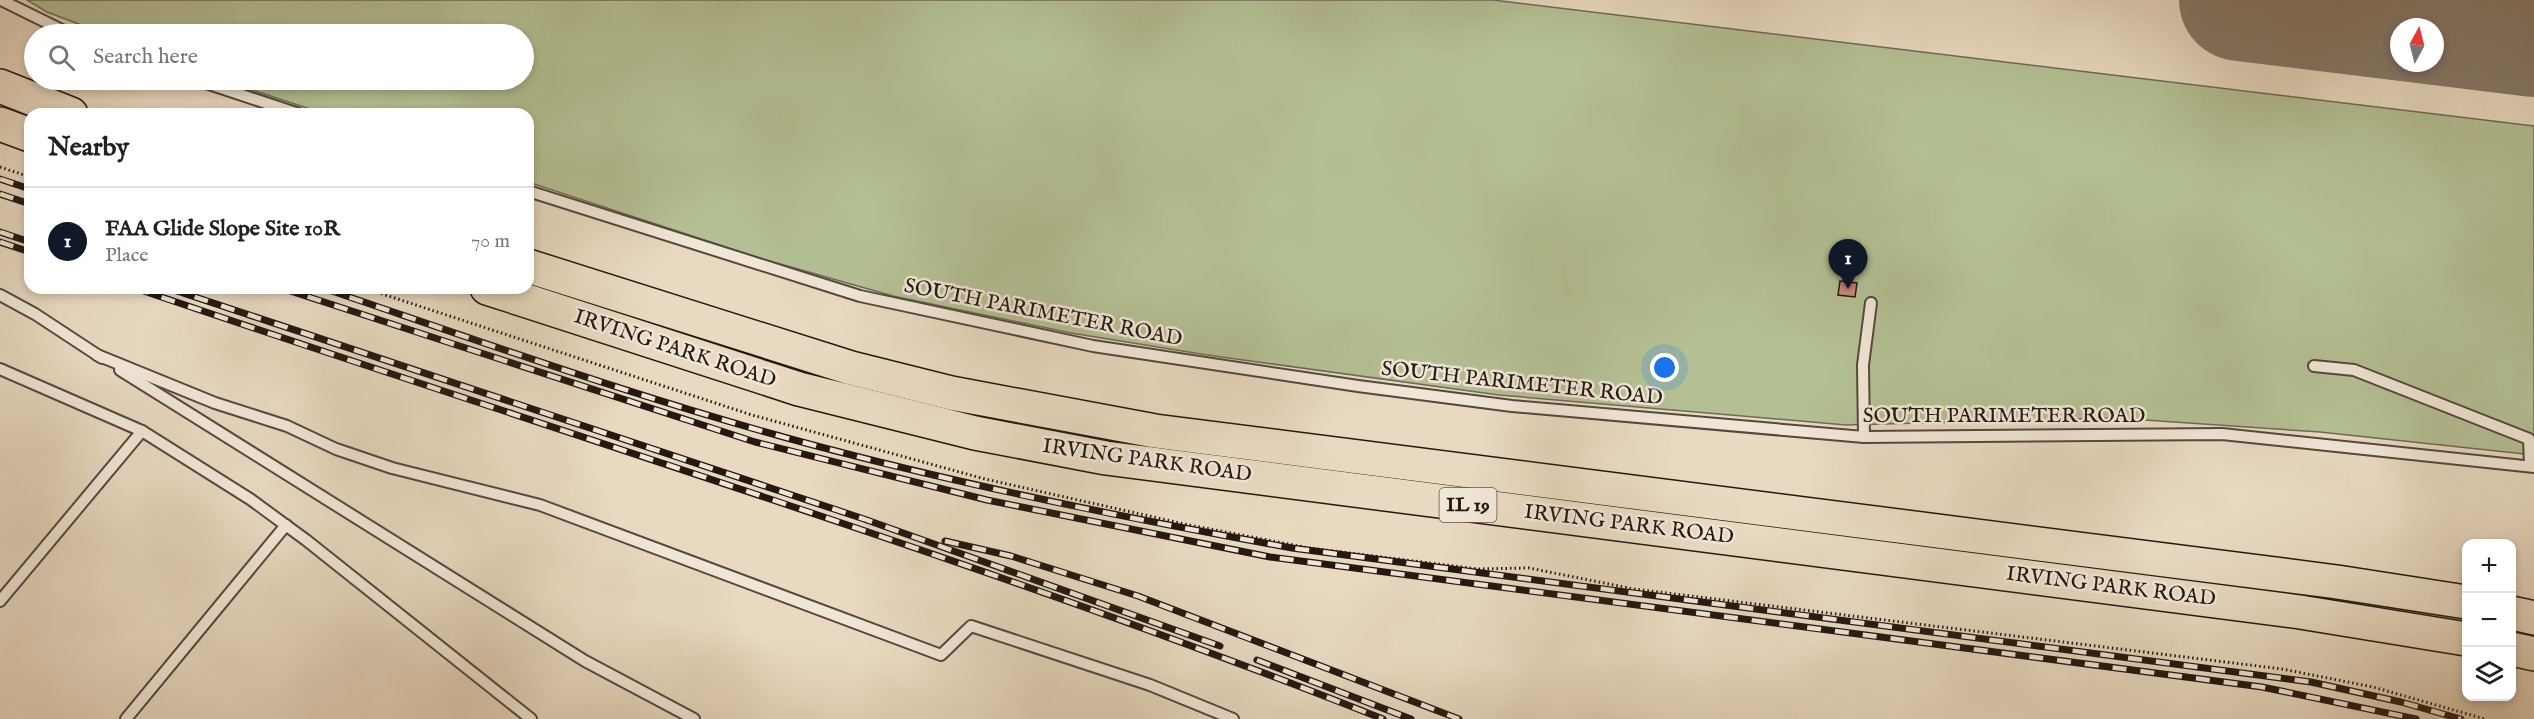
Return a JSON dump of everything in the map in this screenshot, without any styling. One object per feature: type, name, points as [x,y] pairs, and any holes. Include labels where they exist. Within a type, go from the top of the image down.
[{"type":"main road","points":[[0,86],[56,108]]},
{"type":"main road","points":[[0,124],[24,133]]},
{"type":"main road","name":"IRVING PARK ROAD","points":[[534,269],[599,307],[799,389],[886,412],[1106,458],[1953,550],[2348,583],[2462,601]]},
{"type":"main road","name":"IRVING PARK ROAD","points":[[522,294],[599,307]]},
{"type":"main road","name":"IRVING PARK ROAD","points":[[1953,550],[2462,638]]},
{"type":"main road","points":[[2516,614],[2534,618]]},
{"type":"main road","points":[[2516,650],[2534,654]]},
{"type":"lane","points":[[1,0],[50,24]]},
{"type":"lane","points":[[227,90],[281,108]]},
{"type":"lane","name":"SOUTH PARIMETER ROAD","points":[[534,193],[860,296],[1093,346],[1512,406],[1864,436],[2222,434],[2532,466]]},
{"type":"lane","points":[[0,295],[34,314],[585,661],[694,719]]},
{"type":"lane","points":[[1864,436],[1863,364],[1870,303]]},
{"type":"lane","points":[[97,355],[215,403],[287,426],[336,449],[392,468],[540,505],[941,655],[971,626],[1150,685],[1233,719]]},
{"type":"lane","points":[[2314,366],[2354,370],[2529,439],[2532,466]]},
{"type":"lane","points":[[0,369],[142,431],[286,525],[531,719]]},
{"type":"lane","points":[[0,601],[142,431]]},
{"type":"lane","points":[[126,719],[286,525]]},
{"type":"path","points":[[0,167],[24,175]]},
{"type":"path","points":[[382,294],[752,415],[860,447],[985,479],[1189,525],[1332,551],[1478,569],[1529,568],[1634,589],[2282,669],[2373,687],[2485,719]]},
{"type":"green space","points":[[27,0],[1493,0],[2534,126],[2534,455],[2320,432],[2115,418],[1846,425],[1499,395],[1207,355],[1071,333],[893,296],[759,258],[534,184],[534,108],[307,108],[252,90],[534,90],[534,24],[79,24],[47,12]]},
{"type":"green space","points":[[1988,549],[2348,596],[2462,616],[2462,627],[1987,561]]},
{"type":"building","points":[[1840,281],[1857,283],[1855,297],[1838,295]]},
{"type":"taxiway","points":[[2253,0],[2278,5]]},
{"type":"runway","points":[[2240,0],[2534,36]]},
{"type":"railway","points":[[0,179],[24,187]]},
{"type":"railway","points":[[0,194],[24,202]]},
{"type":"railway","points":[[0,232],[24,240]]},
{"type":"railway","points":[[0,242],[24,250]]},
{"type":"railway","points":[[153,294],[918,549],[1074,603],[1383,719]]},
{"type":"railway","points":[[186,294],[864,519],[1220,646]]},
{"type":"railway","points":[[299,294],[755,442],[987,500],[1270,557],[2262,687],[2416,719]]},
{"type":"railway","points":[[341,294],[566,371],[751,428],[932,475],[1111,514],[1292,548],[2311,682],[2401,702],[2461,719]]},
{"type":"railway","points":[[945,541],[1011,556],[1138,596],[1459,719]]},
{"type":"railway","points":[[1257,660],[1411,719]]},
{"type":"place","name":"FAA Glide Slope Site 10R","points":[[1848,289]]}]
